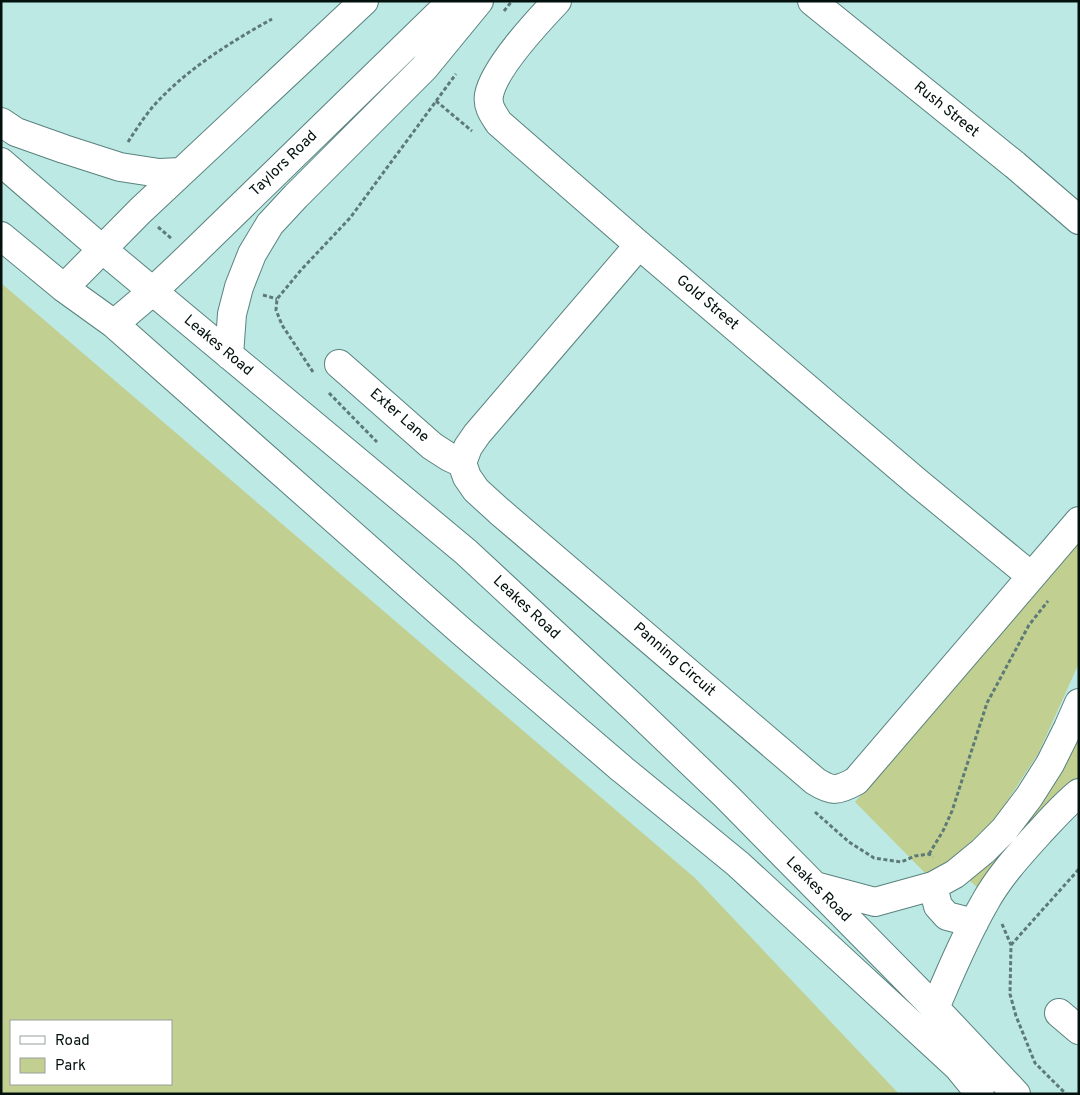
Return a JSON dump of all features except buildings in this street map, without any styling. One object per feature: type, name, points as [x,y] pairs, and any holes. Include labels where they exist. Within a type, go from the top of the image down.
[{"type":"street","points":[[64,288],[140,211],[364,1]]},
{"type":"street","name":"Taylors Road","points":[[114,324],[191,255],[452,1]]},
{"type":"street","name":"Gold Street","points":[[557,1],[528,34],[495,79],[489,95],[490,109],[499,123],[910,476],[1031,576]]},
{"type":"street","name":"Rush Street","points":[[812,1],[1015,165],[1079,220]]},
{"type":"street","points":[[229,355],[232,314],[239,287],[252,254],[270,224],[424,68],[489,9]]},
{"type":"street","points":[[1,122],[16,132],[120,167],[159,174],[181,172]]},
{"type":"street","name":"Leakes Road","points":[[1,162],[102,249],[466,552],[726,796],[935,1008],[1016,1094]]},
{"type":"street","points":[[1,236],[64,288],[114,324],[461,631],[622,769],[738,864],[958,1068],[980,1094]]},
{"type":"street","points":[[462,463],[468,447],[477,434],[639,245]]},
{"type":"street","name":"Exter Lane","points":[[339,364],[432,446],[462,463]]},
{"type":"street","name":"Panning Circuit","points":[[462,463],[467,477],[476,490],[499,511],[815,781],[835,790],[846,787],[856,781],[1079,521]]},
{"type":"street","points":[[814,886],[875,902],[933,886],[955,874],[984,851],[1004,830],[1029,797],[1050,764],[1079,703]]},
{"type":"street","points":[[935,1008],[962,946],[984,903],[999,880],[1036,837],[1079,793]]},
{"type":"street","points":[[933,886],[938,906],[947,916],[974,923]]},
{"type":"path","points":[[489,9],[512,1]]},
{"type":"path","points":[[128,142],[141,122],[176,83],[234,40],[272,19]]},
{"type":"path","points":[[277,299],[301,270],[350,218],[458,71]]},
{"type":"path","points":[[140,211],[191,255]]},
{"type":"path","points":[[929,854],[952,811],[987,703],[1029,625],[1052,595]]},
{"type":"path","points":[[1012,945],[1079,869]]},
{"type":"path","points":[[1016,1016],[1035,1063],[1066,1094]]},
{"type":"green space","points":[[1,283],[695,878],[899,1094],[1,1094]]},
{"type":"green space","points":[[1079,540],[1079,663],[1038,754],[994,821],[930,878],[855,802]]},
{"type":"green space","points":[[1079,721],[1079,785],[983,886],[977,887],[970,881],[969,876]]}]
